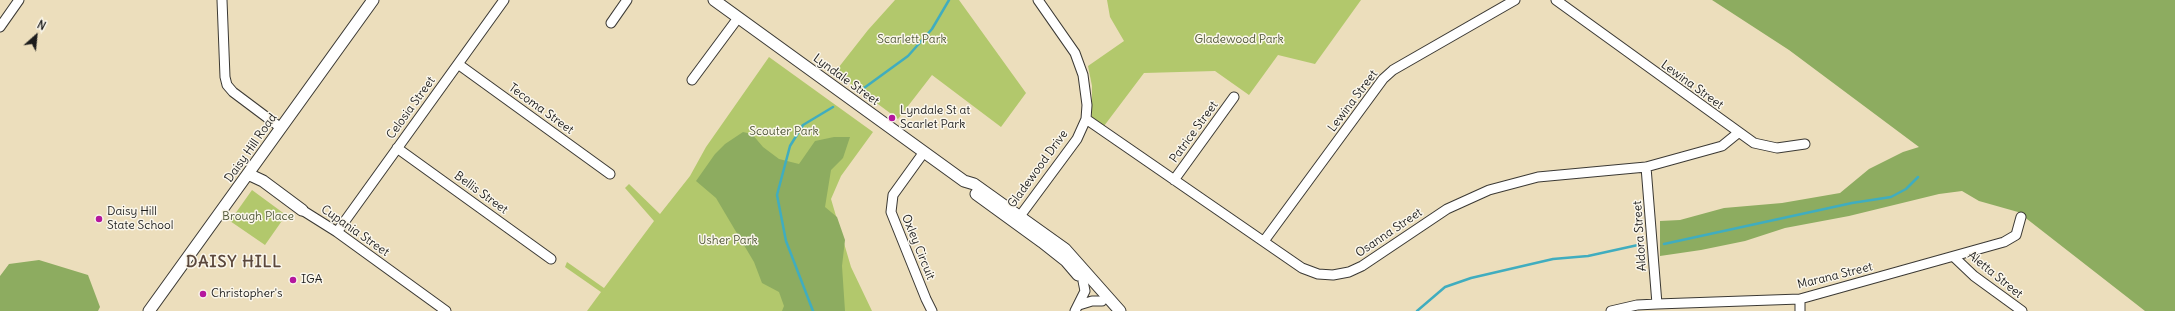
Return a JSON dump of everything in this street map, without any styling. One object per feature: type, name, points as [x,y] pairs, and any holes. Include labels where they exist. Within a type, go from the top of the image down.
[{"type":"street","points":[[0,27],[20,0]]},
{"type":"street","points":[[222,0],[225,77],[227,85],[233,92],[281,128]]},
{"type":"street","name":"Daisy Hill Road","points":[[149,311],[373,0]]},
{"type":"street","name":"Celosia Street","points":[[338,232],[504,0]]},
{"type":"street","points":[[611,23],[628,0]]},
{"type":"street","name":"Lyndale Street","points":[[714,0],[964,181],[974,184],[1066,261],[1110,311]]},
{"type":"street","name":"Gladewood Drive","points":[[1017,219],[1078,139],[1086,119],[1087,105],[1083,75],[1075,53],[1038,0]]},
{"type":"street","name":"Lewina Street","points":[[1264,241],[1383,79],[1393,70],[1515,0]]},
{"type":"street","name":"Lewina Street","points":[[1556,0],[1738,133],[1754,143],[1765,147],[1777,148],[1805,144]]},
{"type":"street","points":[[692,80],[738,18]]},
{"type":"street","name":"Tecoma Street","points":[[458,64],[610,174]]},
{"type":"street","name":"Patrice Street","points":[[1174,180],[1234,98]]},
{"type":"street","name":"Osanna Street","points":[[1086,119],[1302,268],[1318,274],[1334,275],[1349,272],[1362,266],[1447,209],[1489,190],[1538,177],[1646,167],[1722,146],[1738,133]]},
{"type":"street","name":"Bellis Street","points":[[397,148],[551,259]]},
{"type":"street","name":"Oxley Circuit","points":[[924,152],[893,195],[891,212],[926,300],[932,311]]},
{"type":"street","name":"Aldora Street","points":[[1646,167],[1657,304]]},
{"type":"street","name":"Cupania Street","points":[[248,174],[263,182],[302,210],[338,232],[446,311]]},
{"type":"street","name":"Marana Street","points":[[1611,311],[1637,305],[1800,298],[1954,257],[2004,242],[2016,234],[2021,217]]},
{"type":"street","name":"Lyndale Street","points":[[1017,219],[1074,258],[1120,311]]},
{"type":"street","name":"Aletta Street","points":[[1954,257],[1974,276],[2022,311]]},
{"type":"street","points":[[1077,308],[1085,291],[1083,281]]},
{"type":"street","points":[[1800,298],[1800,311]]},
{"type":"street","points":[[1077,308],[1092,301],[1102,301]]},
{"type":"green space","name":"Scarlett Park","points":[[895,0],[959,0],[1026,93],[1001,127],[932,75],[898,119],[835,72],[868,30]]},
{"type":"green space","name":"Gladewood Park","points":[[1107,0],[1361,0],[1315,64],[1278,55],[1249,95],[1215,71],[1144,73],[1104,126],[1092,117],[1092,86],[1088,66],[1124,41],[1110,17]]},
{"type":"green space","points":[[1712,0],[2175,0],[2175,311],[2145,311],[2018,212],[1979,201],[1962,191],[1939,194],[1849,216],[1785,228],[1745,241],[1701,250],[1660,256],[1660,221],[1680,220],[1724,208],[1782,203],[1840,193],[1869,169],[1903,152],[1919,147],[1789,50]]},
{"type":"green space","name":"Usher Park","points":[[769,57],[873,132],[841,176],[831,199],[851,267],[872,311],[587,311],[601,292],[565,267],[567,262],[604,288],[654,221],[625,188],[629,184],[660,214],[690,176],[706,147]]},
{"type":"green space","points":[[743,132],[752,134],[763,147],[779,159],[799,164],[815,141],[834,137],[850,137],[843,158],[831,170],[825,207],[837,217],[845,240],[842,266],[845,311],[782,311],[784,306],[779,292],[762,283],[754,262],[716,198],[696,181],[715,154],[725,144]]},
{"type":"green space","name":"Brough Place","points":[[252,190],[286,215],[265,245],[230,221]]},
{"type":"green space","points":[[39,260],[88,275],[100,307],[98,311],[0,311],[0,276],[9,264]]},
{"type":"waterway","points":[[864,88],[908,56],[932,29],[949,0]]},
{"type":"waterway","points":[[813,311],[786,241],[777,195],[790,146],[803,125],[833,107]]},
{"type":"waterway","points":[[1664,244],[1852,203],[1891,197],[1906,189],[1918,177]]},
{"type":"waterway","points":[[1417,311],[1445,287],[1471,278],[1553,259],[1588,256],[1638,245]]},
{"type":"place","name":"Lyndale St at Scarlet Park","points":[[892,118]]},
{"type":"place","name":"Daisy Hill State School","points":[[99,219]]},
{"type":"place","name":"IGA","points":[[293,280]]},
{"type":"place","name":"Christopher's","points":[[203,294]]},
{"type":"district","name":"DAISY HILL","points":[[234,262]]},
{"type":"park label","name":"Scouter Park","points":[[784,132]]}]
